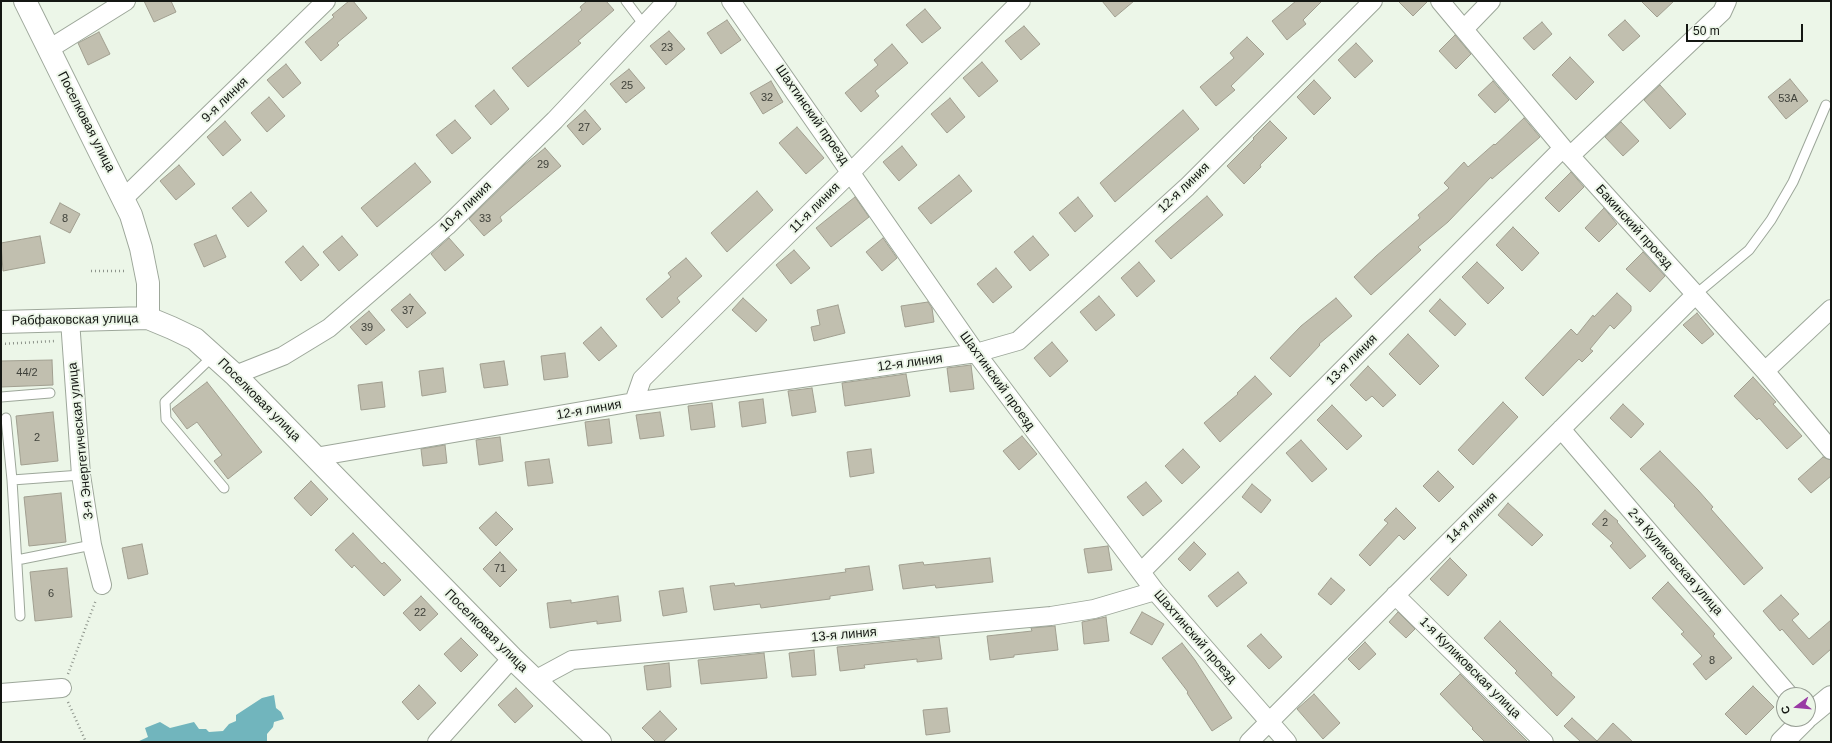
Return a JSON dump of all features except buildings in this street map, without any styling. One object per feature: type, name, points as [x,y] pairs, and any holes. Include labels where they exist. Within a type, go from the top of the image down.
[{"type":"street","name":"Поселковая улица","points":[[25,1],[124,198],[142,248],[148,283],[148,318],[195,339],[214,355],[512,658],[600,742]]},
{"type":"street","points":[[49,48],[126,1]]},
{"type":"street","name":"9-я линия","points":[[124,198],[326,1]]},
{"type":"street","name":"10-я линия","points":[[235,375],[283,356],[329,328],[447,226],[555,120],[667,1]]},
{"type":"street","name":"Шахтинский проезд","points":[[731,1],[976,353],[1155,591],[1268,723],[1287,742]]},
{"type":"street","name":"11-я линия","points":[[634,402],[642,379],[1021,1]]},
{"type":"street","name":"12-я линия","points":[[315,457],[634,402],[976,353],[1018,341],[1186,187],[1373,1]]},
{"type":"street","name":"Бакинский проезд","points":[[1440,1],[1567,152],[1765,371],[1831,450]]},
{"type":"street","points":[[1464,29],[1491,1]]},
{"type":"street","name":"13-я линия","points":[[1141,572],[1567,152],[1722,12],[1727,1]]},
{"type":"street","name":"14-я линия","points":[[1249,742],[1695,295]]},
{"type":"street","points":[[1765,371],[1831,309]]},
{"type":"street","name":"Рабфаковская улица","points":[[1,322],[148,318]]},
{"type":"street","name":"3-я Энергетическая улица","points":[[70,320],[81,475],[92,545],[102,585]]},
{"type":"street","name":"2-я Куликовская улица","points":[[1561,429],[1782,687]]},
{"type":"street","name":"13-я линия","points":[[535,680],[572,660],[1051,616],[1094,609],[1155,591]]},
{"type":"street","name":"1-я Куликовская улица","points":[[1395,595],[1544,742]]},
{"type":"street","points":[[437,742],[512,658]]},
{"type":"street","points":[[1,693],[62,688]]},
{"type":"street","points":[[1816,709],[1831,697]]},
{"type":"street","points":[[1782,742],[1797,727]]},
{"type":"lane","points":[[626,1],[644,26]]},
{"type":"lane","points":[[1695,295],[1749,250],[1771,220],[1793,182],[1826,105]]},
{"type":"lane","points":[[214,355],[165,402],[166,420],[224,488]]},
{"type":"lane","points":[[1,398],[50,393]]},
{"type":"lane","points":[[6,418],[12,480],[20,616]]},
{"type":"lane","points":[[12,480],[81,475]]},
{"type":"lane","points":[[17,560],[92,545]]},
{"type":"path","points":[[91,271],[134,271]]},
{"type":"path","points":[[86,742],[62,688],[102,585]]},
{"type":"water","points":[[274,695],[276,708],[281,712],[284,719],[274,722],[273,727],[267,734],[267,742],[137,742],[148,737],[145,728],[160,722],[170,728],[194,722],[199,729],[206,729],[209,732],[223,731],[229,724],[236,721],[236,715],[262,698]]}]
